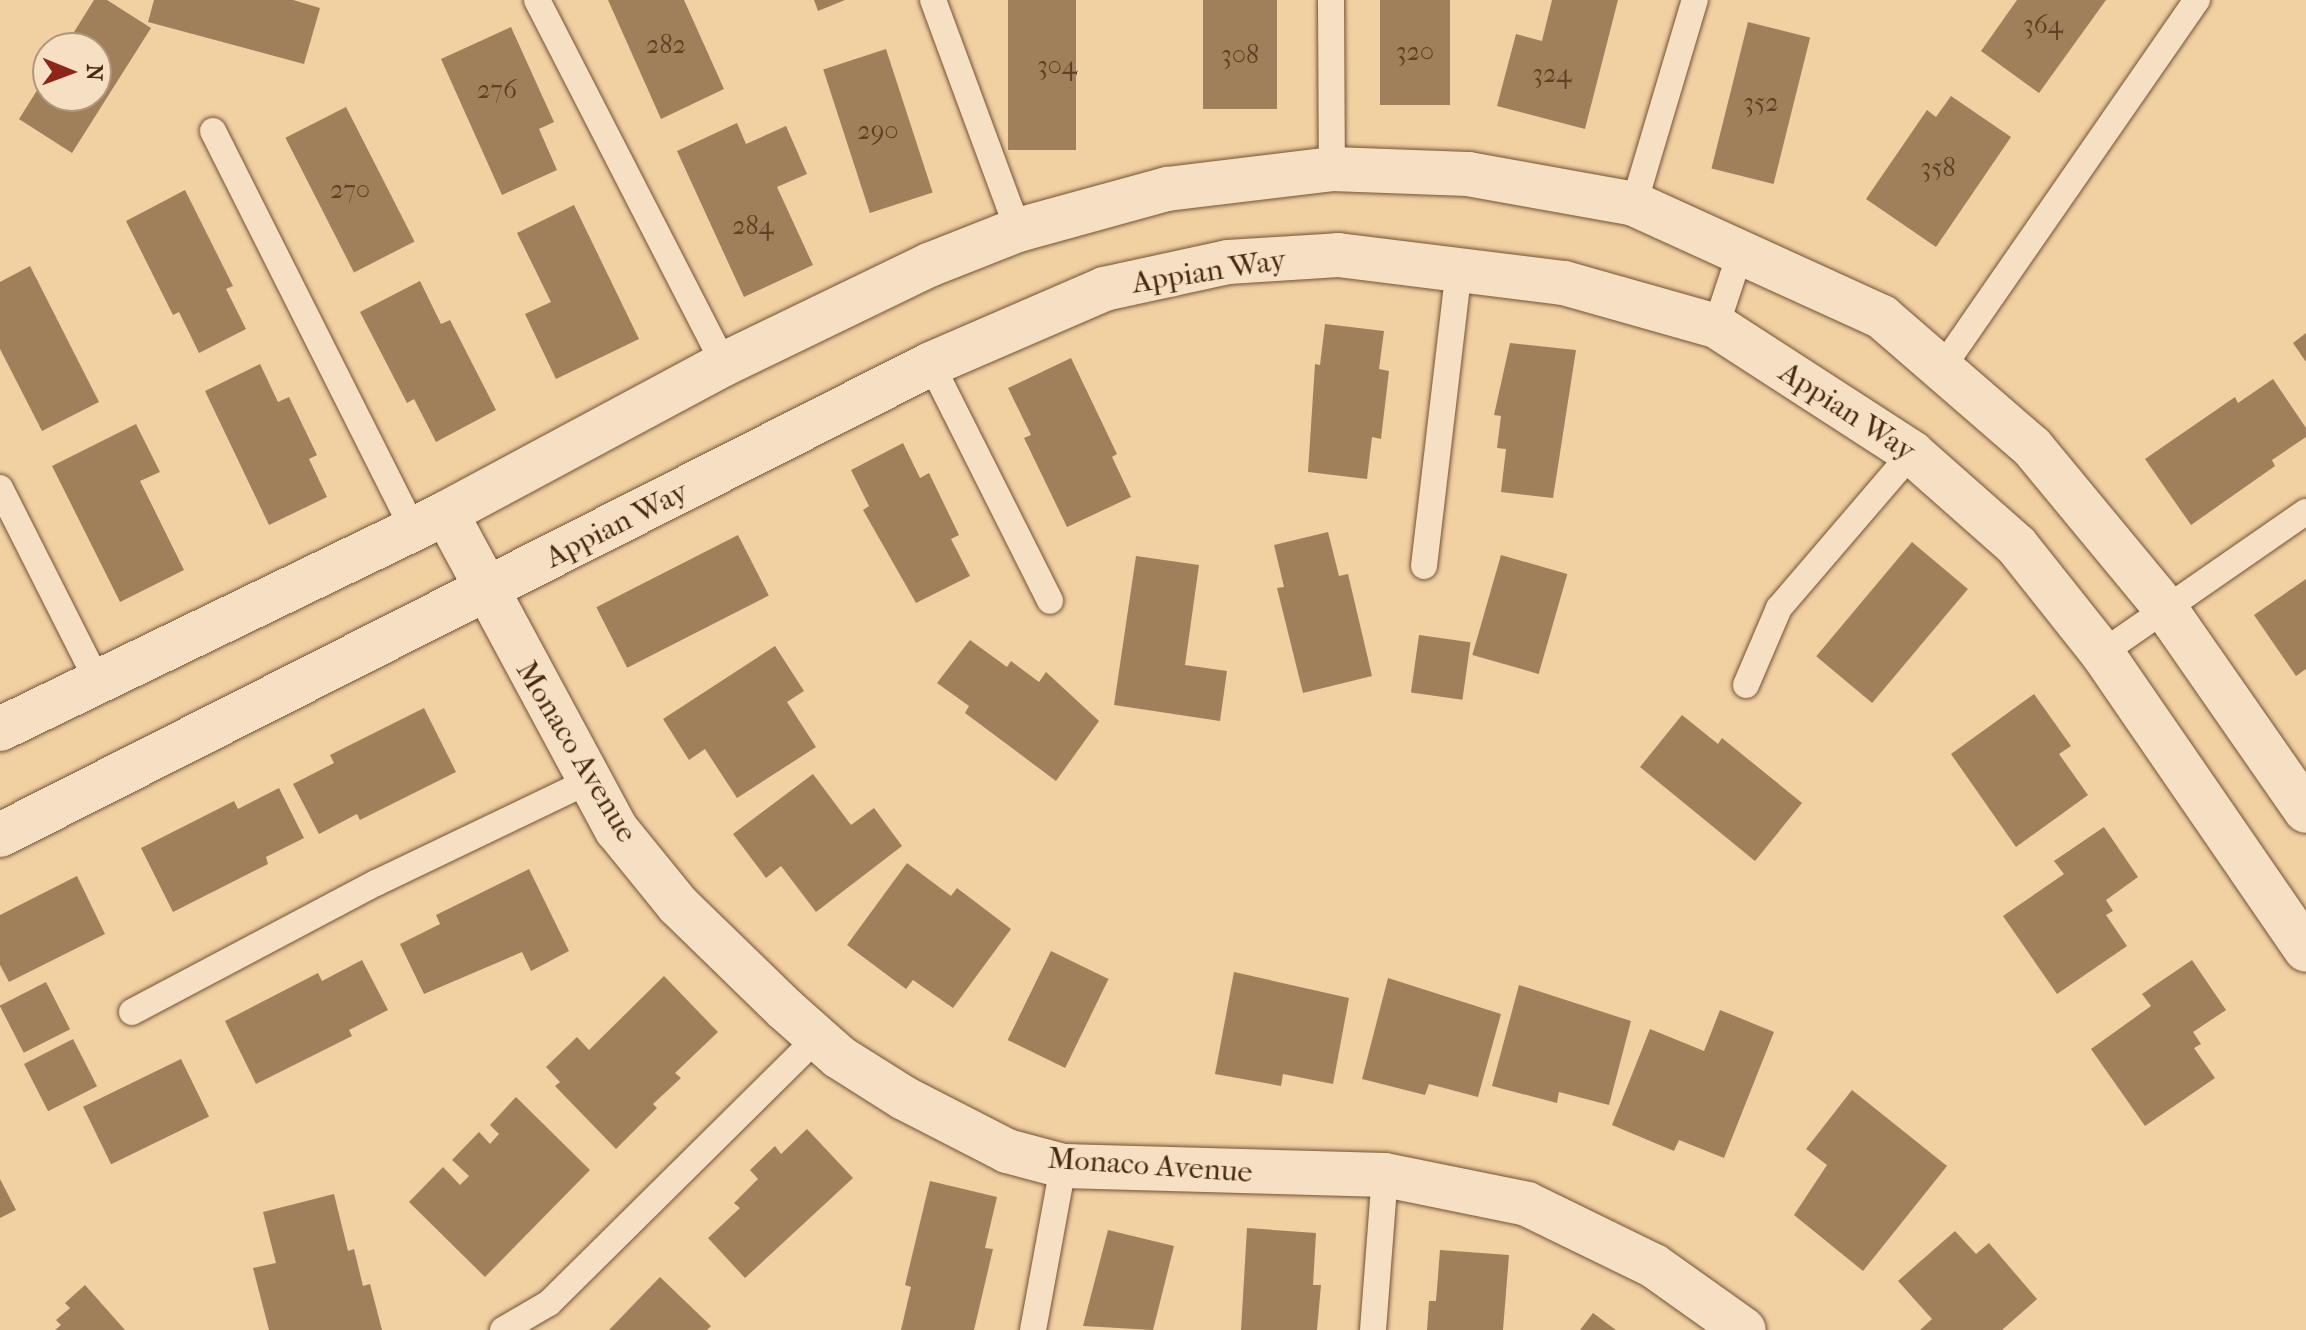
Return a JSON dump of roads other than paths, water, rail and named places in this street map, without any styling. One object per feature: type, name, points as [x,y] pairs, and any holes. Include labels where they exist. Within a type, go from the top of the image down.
[{"type":"street","points":[[0,729],[429,521],[724,364],[929,265],[1018,230],[1167,189],[1332,169],[1468,174],[1634,204],[1882,317],[2032,447],[2165,608],[2306,811]]},
{"type":"street","name":"Appian Way","points":[[0,835],[485,593],[931,364],[1104,289],[1228,262],[1338,255],[1459,266],[1564,283],[1716,326],[1912,453],[2017,546],[2102,653],[2306,950]]},
{"type":"street","name":"Monaco Avenue","points":[[429,521],[485,593],[587,782],[617,830],[678,905],[818,1037],[917,1104],[1007,1151],[1063,1166],[1385,1175],[1527,1204],[1596,1233],[1654,1266],[1744,1330]]},
{"type":"lane","points":[[537,0],[724,364]]},
{"type":"lane","points":[[933,0],[1018,230]]},
{"type":"lane","points":[[1331,0],[1332,169]]},
{"type":"lane","points":[[1634,204],[1695,0]]},
{"type":"lane","points":[[1942,368],[2197,0]]},
{"type":"lane","points":[[213,131],[429,521]]},
{"type":"lane","points":[[1716,326],[1741,251]]},
{"type":"lane","points":[[1424,566],[1459,266]]},
{"type":"lane","points":[[931,364],[1050,601]]},
{"type":"lane","points":[[1746,685],[1779,608],[1912,453]]},
{"type":"lane","points":[[0,488],[97,680]]},
{"type":"lane","points":[[2102,653],[2306,512]]},
{"type":"lane","points":[[132,1012],[376,883],[587,782]]},
{"type":"lane","points":[[503,1330],[549,1303],[818,1037]]},
{"type":"lane","points":[[1033,1330],[1063,1166]]},
{"type":"lane","points":[[1373,1330],[1385,1175]]}]
